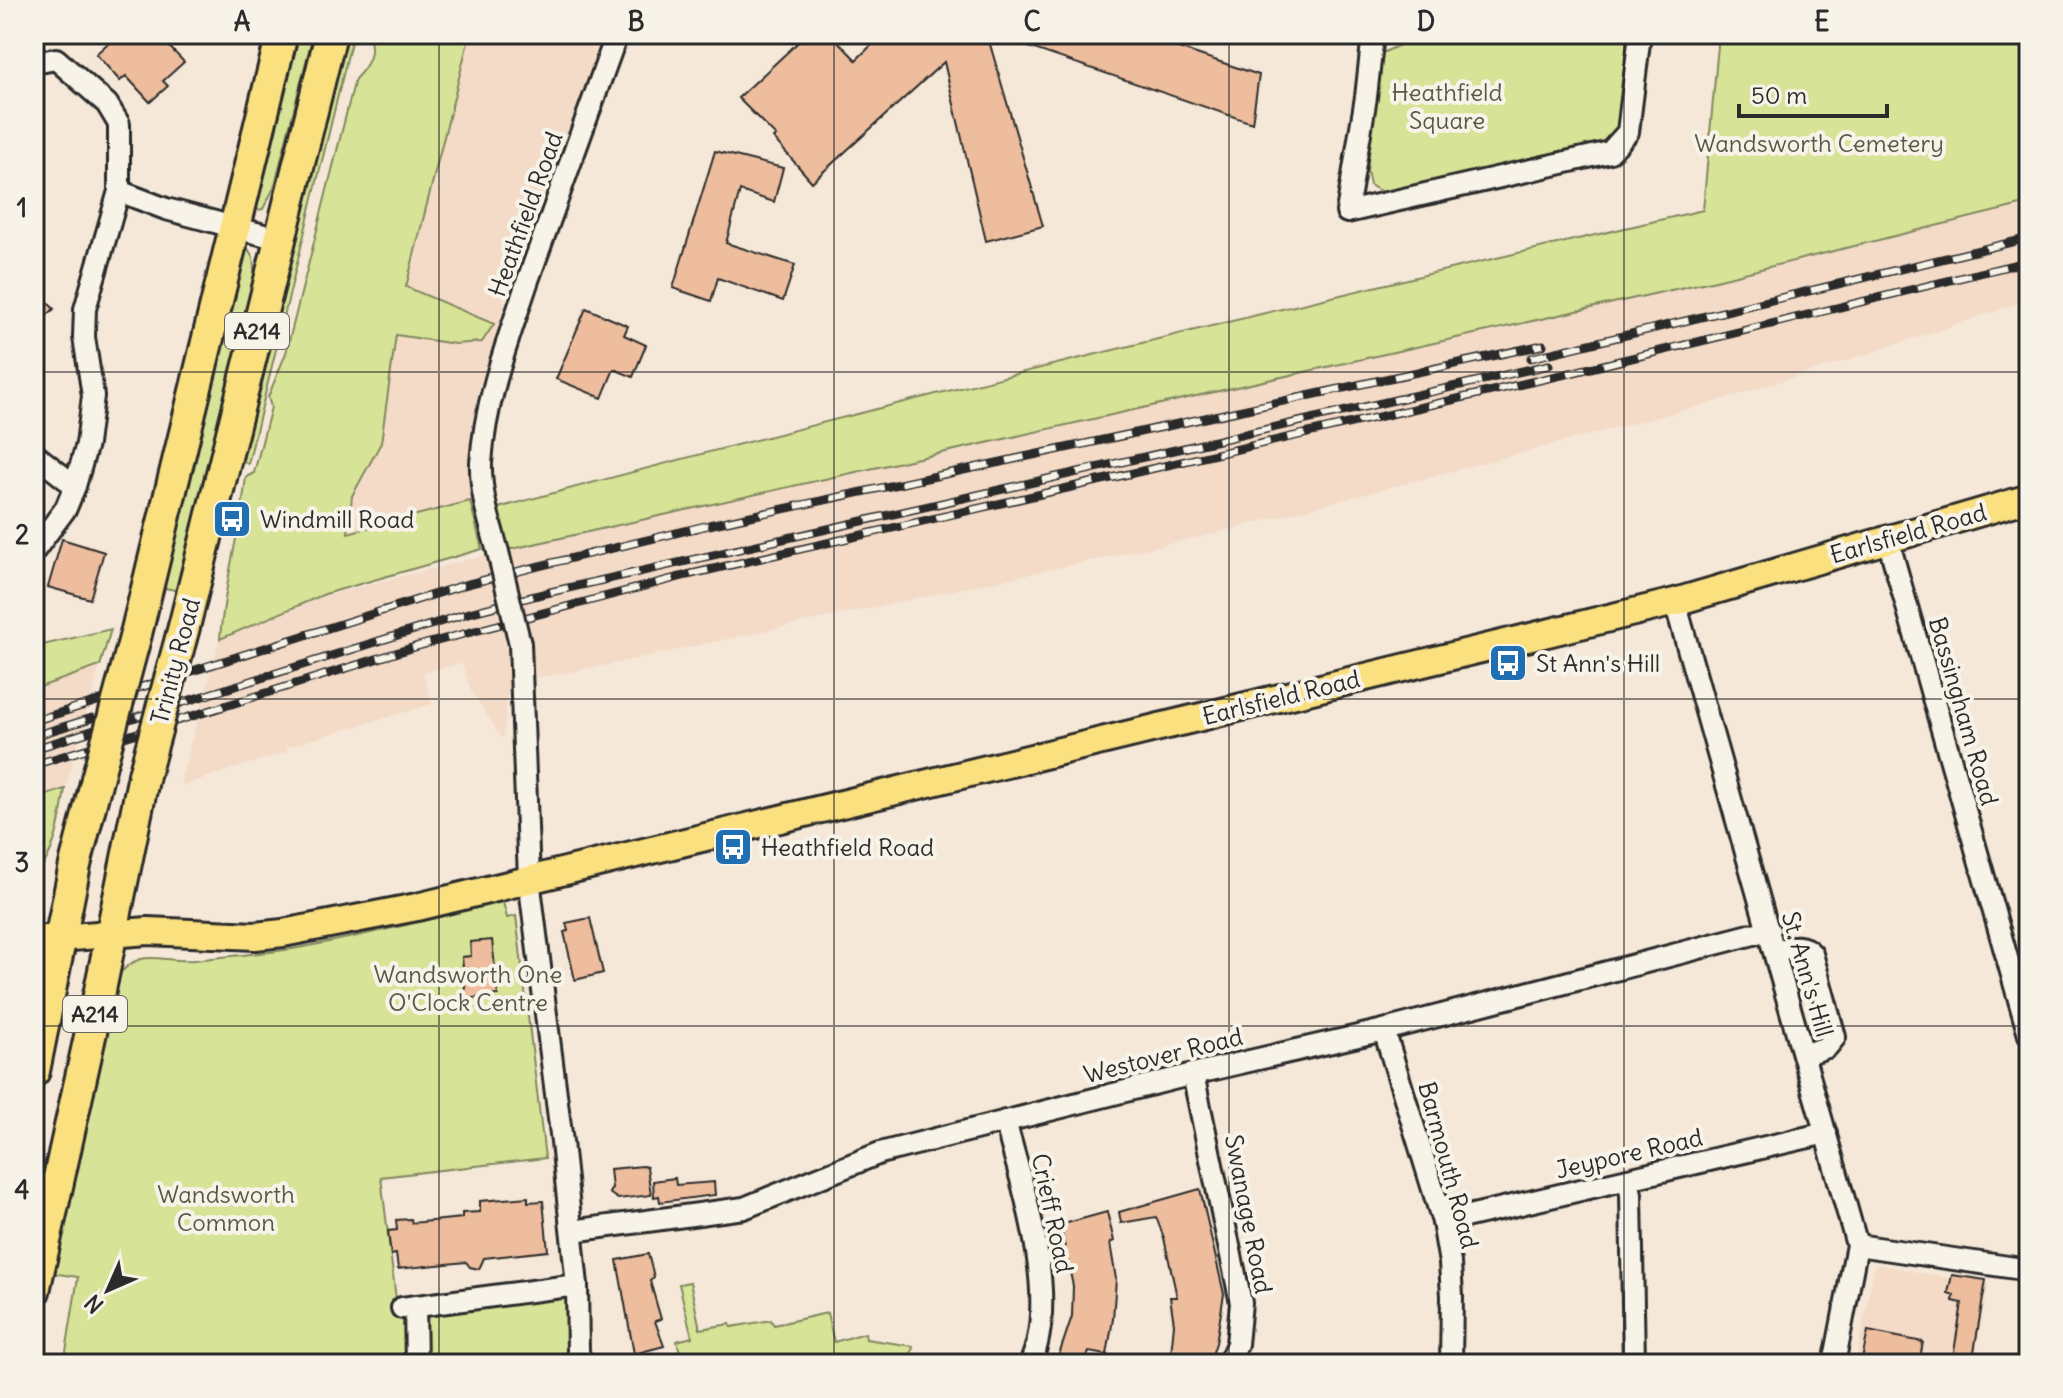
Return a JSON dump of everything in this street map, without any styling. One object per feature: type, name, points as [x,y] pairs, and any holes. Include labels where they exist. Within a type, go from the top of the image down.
[{"type":"highway","name":"Trinity Road","points":[[34,1071],[48,938],[75,865],[136,634],[282,34]]},
{"type":"highway","name":"Trinity Road","points":[[34,1291],[144,775],[184,627],[331,34]]},
{"type":"main road","name":"Earlsfield Road","points":[[529,879],[1675,602],[1741,580],[2029,498]]},
{"type":"main road","points":[[48,938],[148,931],[231,936],[283,933],[417,907],[529,879]]},
{"type":"street","name":"Heathfield Road","points":[[574,1360],[577,1285],[572,1231],[529,879],[520,644],[483,498],[481,465],[490,404],[522,298],[617,34]]},
{"type":"street","points":[[1373,34],[1347,212],[1610,152],[1628,132],[1640,34]]},
{"type":"street","points":[[34,63],[56,59],[107,104],[119,124],[119,191],[85,309],[84,337],[93,396],[87,444],[66,508],[34,551]]},
{"type":"street","points":[[119,191],[166,209],[279,239]]},
{"type":"street","points":[[34,454],[75,486]]},
{"type":"street","name":"Bassingham Road","points":[[1888,540],[2029,1035]]},
{"type":"street","name":"St. Ann's Hill","points":[[1675,602],[1857,1245],[1834,1364]]},
{"type":"street","name":"Westover Road","points":[[572,1231],[744,1208],[880,1153],[1193,1074],[1384,1030],[1769,930]]},
{"type":"street","points":[[1775,951],[1798,945],[1806,947],[1812,954],[1835,1037],[1818,1052],[1804,1055]]},
{"type":"street","name":"Barmouth Road","points":[[1384,1030],[1443,1222],[1452,1296],[1451,1364]]},
{"type":"street","name":"Swanage Road","points":[[1193,1074],[1241,1303],[1237,1344],[1228,1364]]},
{"type":"street","name":"Crieff Road","points":[[1005,1121],[1043,1283],[1042,1316],[1036,1352],[1030,1364]]},
{"type":"street","name":"Jeypore Road","points":[[1443,1222],[1826,1133]]},
{"type":"street","points":[[1628,1179],[1631,1194],[1634,1364]]},
{"type":"street","points":[[1857,1245],[2029,1270]]},
{"type":"street","points":[[416,1364],[408,1307],[577,1285]]},
{"type":"shaded area","points":[[470,34],[605,34],[503,296],[505,313],[483,374],[470,431],[469,482],[476,528],[333,567]]},
{"type":"shaded area","points":[[2029,203],[2029,300],[1840,363],[1711,403],[1205,536],[626,661],[509,681],[503,740],[471,691],[462,663],[423,673],[432,704],[287,747],[287,752],[183,785],[180,782],[220,639],[324,596],[506,550],[671,464],[1020,371],[1703,210],[1716,280]]},
{"type":"shaded area","points":[[100,666],[65,789],[34,799],[34,689]]},
{"type":"shaded area","points":[[1875,1264],[1988,1285],[1974,1364],[1855,1364]]},
{"type":"green space","points":[[299,34],[313,34],[274,188],[263,209],[258,210],[254,206],[263,147],[287,76],[294,37],[298,38]]},
{"type":"green space","points":[[346,34],[353,34],[248,464],[241,459]]},
{"type":"green space","points":[[368,34],[470,34],[406,287],[494,324],[482,342],[455,344],[396,335],[381,443],[352,496],[348,533],[470,501],[482,549],[325,594],[220,639],[246,477],[254,473],[271,407],[268,397],[286,353],[355,79],[369,58],[371,47]]},
{"type":"green space","name":"Heathfield Square","points":[[1404,34],[1632,34],[1628,81],[1617,133],[1601,146],[1382,192],[1370,185],[1367,170],[1380,54],[1402,44]]},
{"type":"green space","name":"Wandsworth Cemetery","points":[[1719,34],[2029,34],[2029,203],[1716,280],[507,550],[498,508],[1099,353],[1703,210]]},
{"type":"green space","points":[[247,247],[253,257],[255,279],[176,590],[158,587]]},
{"type":"green space","points":[[111,629],[100,666],[34,689],[34,647]]},
{"type":"green space","points":[[65,789],[52,847],[34,878],[34,799]]},
{"type":"green space","name":"Wandsworth Common","points":[[503,902],[507,918],[516,916],[545,1158],[381,1177],[396,1299],[555,1286],[568,1298],[574,1364],[64,1364],[78,1277],[52,1273],[116,978],[125,968],[143,959],[194,960],[292,949]]},
{"type":"green space","points":[[690,1282],[700,1329],[771,1320],[774,1325],[827,1313],[834,1342],[865,1333],[866,1339],[913,1346],[909,1364],[743,1364],[682,1360],[677,1341],[692,1337],[679,1284]]},
{"type":"building","points":[[118,34],[146,34],[155,43],[161,38],[184,62],[163,81],[168,86],[150,102],[126,76],[120,81],[96,54]]},
{"type":"building","points":[[807,34],[831,34],[856,60],[883,34],[987,34],[1043,226],[986,241],[944,62],[812,182],[773,138],[776,136],[738,98]]},
{"type":"building","points":[[1000,34],[1137,34],[1259,75],[1252,123],[999,37]]},
{"type":"building","points":[[715,151],[783,168],[774,202],[740,191],[726,243],[795,265],[783,301],[718,278],[711,301],[673,288]]},
{"type":"building","points":[[34,287],[54,309],[34,327]]},
{"type":"building","points":[[586,308],[628,326],[624,335],[646,345],[633,377],[614,369],[602,398],[556,379]]},
{"type":"building","points":[[62,539],[104,552],[90,599],[48,587]]},
{"type":"building","points":[[590,918],[603,973],[575,980],[564,932],[568,931],[566,923]]},
{"type":"building","points":[[492,940],[498,995],[466,999],[462,957],[471,956],[470,942]]},
{"type":"building","points":[[647,1167],[651,1195],[618,1199],[609,1193],[612,1188],[610,1169]]},
{"type":"building","points":[[675,1178],[676,1185],[714,1182],[715,1195],[660,1202],[659,1196],[654,1197],[653,1181]]},
{"type":"building","points":[[1200,1189],[1224,1294],[1216,1343],[1209,1364],[1170,1364],[1174,1324],[1170,1297],[1177,1297],[1164,1238],[1156,1217],[1121,1223],[1119,1212]]},
{"type":"building","points":[[528,1197],[528,1202],[543,1201],[548,1251],[484,1258],[479,1269],[470,1267],[466,1262],[398,1269],[396,1254],[391,1255],[388,1231],[397,1230],[396,1220],[411,1219],[412,1223],[462,1218],[462,1213],[480,1212],[480,1201]]},
{"type":"building","points":[[1107,1212],[1114,1241],[1110,1243],[1116,1279],[1107,1355],[1089,1352],[1084,1364],[1056,1364],[1072,1316],[1073,1286],[1060,1225]]},
{"type":"building","points":[[648,1254],[654,1277],[650,1281],[661,1319],[655,1321],[664,1346],[634,1354],[617,1260]]},
{"type":"building","points":[[1952,1275],[1986,1280],[1972,1364],[1952,1364],[1962,1303],[1953,1301],[1954,1295],[1948,1293]]},
{"type":"building","points":[[1868,1331],[1923,1342],[1919,1364],[1861,1364]]},
{"type":"railway","points":[[1531,358],[2029,238]]},
{"type":"railway","points":[[34,765],[418,646],[687,575],[1566,374],[2029,261]]},
{"type":"railway","points":[[34,721],[464,585],[539,566],[709,525],[1543,345]]},
{"type":"railway","points":[[34,749],[465,614],[546,593],[1549,365]]},
{"type":"railway","points":[[34,736],[92,718]]},
{"type":"place","name":"Windmill Road","points":[[232,519]]},
{"type":"place","name":"St Ann's Hill","points":[[1508,663]]},
{"type":"place","name":"Heathfield Road","points":[[733,847]]},
{"type":"park label","name":"Wandsworth One O'Clock Centre","points":[[468,988]]}]
